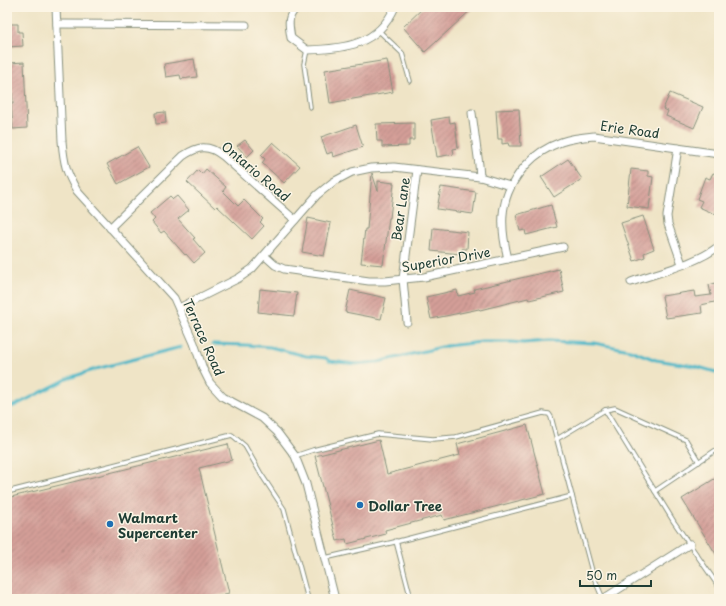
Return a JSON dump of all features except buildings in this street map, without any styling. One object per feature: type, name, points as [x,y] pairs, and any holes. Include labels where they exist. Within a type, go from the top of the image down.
[{"type":"street","name":"Terrace Road","points":[[56,7],[64,160],[67,174],[76,192],[174,298],[210,383],[224,397],[262,418],[277,432],[295,456],[306,484],[335,599]]},
{"type":"street","points":[[298,7],[294,10],[288,20],[292,38],[308,50],[334,50],[357,43],[372,36],[389,20],[394,7]]},
{"type":"street","points":[[57,24],[246,24]]},
{"type":"street","points":[[472,113],[480,177]]},
{"type":"street","name":"Erie Road","points":[[508,260],[503,241],[502,222],[504,206],[510,186],[519,172],[530,160],[543,150],[560,142],[574,138],[594,136],[719,154]]},
{"type":"street","name":"Ontario Road","points":[[110,228],[183,156],[193,149],[204,147],[215,150],[295,220]]},
{"type":"street","points":[[678,148],[667,216],[668,224],[682,264]]},
{"type":"street","points":[[179,308],[238,278],[252,269],[317,196],[333,182],[352,172],[371,168],[394,167],[480,177],[510,186]]},
{"type":"street","name":"Bear Lane","points":[[407,322],[402,279],[417,170]]},
{"type":"street","points":[[631,282],[712,252],[719,246]]},
{"type":"street","name":"Superior Drive","points":[[265,256],[275,265],[284,269],[369,281],[424,277],[563,247]]},
{"type":"street","points":[[603,599],[690,544]]},
{"type":"lane","points":[[378,30],[402,53],[410,81]]},
{"type":"lane","points":[[308,50],[304,64],[310,108]]},
{"type":"lane","points":[[557,439],[605,410],[616,408],[686,440],[699,462]]},
{"type":"lane","points":[[605,410],[655,491],[719,587]]},
{"type":"lane","points":[[295,456],[378,434],[433,439],[456,437],[543,413],[549,414],[552,418],[593,575],[603,599]]},
{"type":"lane","points":[[7,492],[232,435],[245,446],[284,509],[308,599]]},
{"type":"lane","points":[[655,491],[719,448]]},
{"type":"lane","points":[[325,558],[572,496]]},
{"type":"lane","points":[[396,541],[411,599]]},
{"type":"waterway","points":[[213,344],[270,347],[306,356],[326,358],[329,361],[356,364],[378,362],[446,346],[482,342],[523,343],[549,341],[594,343],[630,350],[656,360],[695,366],[719,373]]},
{"type":"waterway","points":[[7,408],[16,405],[69,378],[96,369],[181,347]]},
{"type":"place","name":"Dollar Tree","points":[[360,505]]},
{"type":"place","name":"Walmart Supercenter","points":[[110,524]]}]
